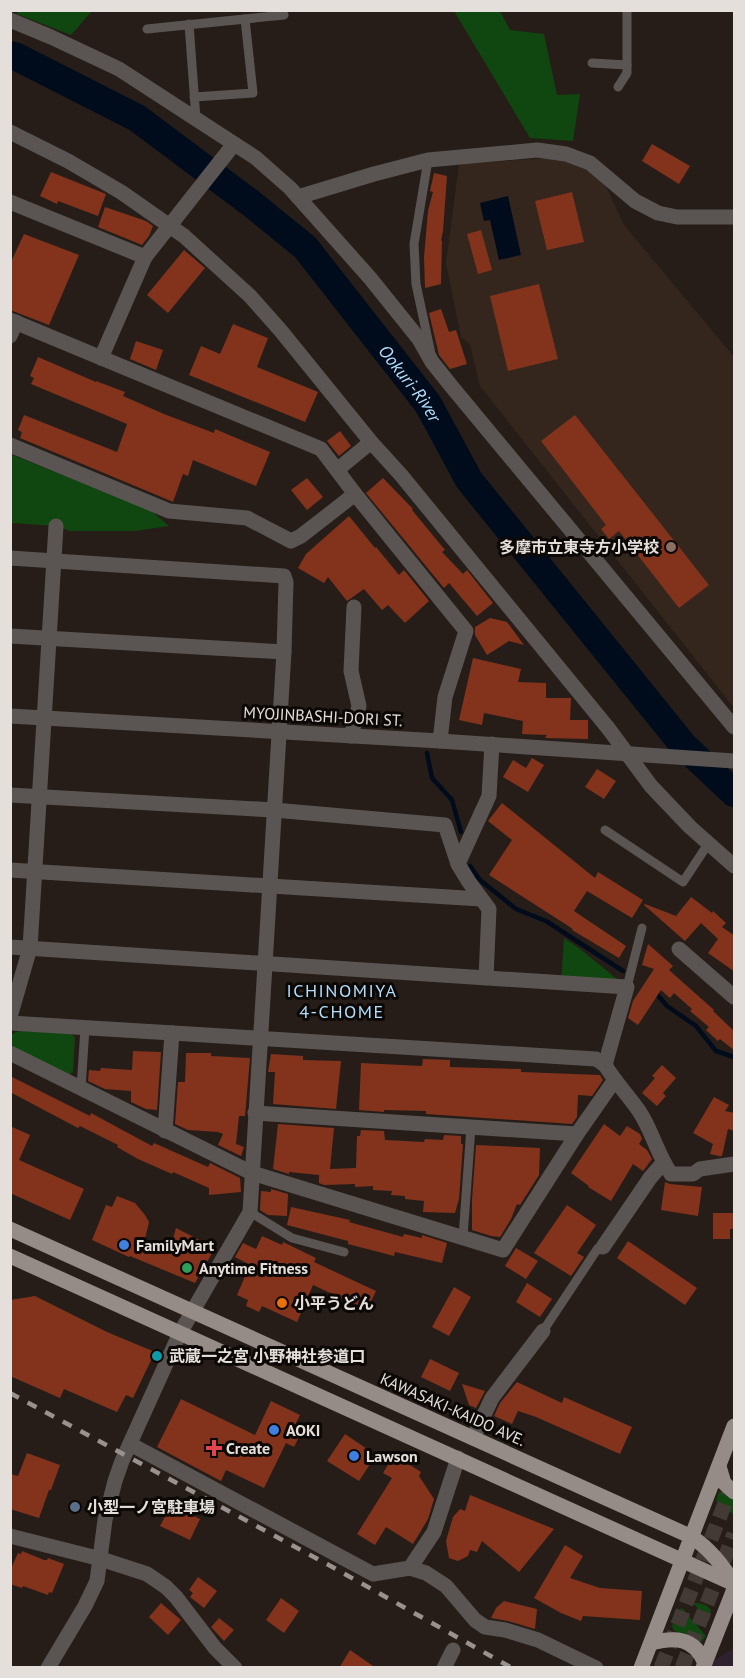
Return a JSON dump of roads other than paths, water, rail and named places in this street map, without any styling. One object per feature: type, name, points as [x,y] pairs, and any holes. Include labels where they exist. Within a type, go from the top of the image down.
[{"type":"main road","name":"KAWASAKI-KAIDO AVE.","points":[[10,1229],[692,1537],[704,1545],[715,1557],[735,1585]]},
{"type":"main road","points":[[10,1256],[735,1585],[704,1665]]},
{"type":"main road","points":[[641,1668],[735,1426]]},
{"type":"main road","points":[[719,1466],[724,1483],[735,1492]]},
{"type":"main road","points":[[651,1643],[667,1639],[683,1641],[696,1648],[701,1654],[704,1665]]},
{"type":"street","points":[[10,20],[119,69],[196,119],[232,146],[256,158],[291,188],[370,278],[419,339],[432,362],[735,727]]},
{"type":"street","points":[[10,132],[68,161],[171,224],[250,296],[303,356],[371,442],[401,475],[630,754],[651,786],[708,844],[735,866]]},
{"type":"street","points":[[101,358],[145,257],[232,146]]},
{"type":"street","points":[[298,197],[429,160],[537,150],[566,154],[590,163],[635,201],[658,213],[677,217],[735,217]]},
{"type":"street","points":[[10,202],[145,257]]},
{"type":"street","points":[[12,326],[101,358],[321,449],[466,632],[445,697],[440,741]]},
{"type":"street","points":[[337,470],[371,442]]},
{"type":"street","points":[[10,445],[169,511],[247,518],[291,541],[301,536],[355,494]]},
{"type":"street","points":[[10,1017],[30,948],[56,526]]},
{"type":"street","points":[[10,558],[284,576],[286,582],[284,652],[249,1212],[180,1333],[130,1444],[114,1481],[105,1520],[97,1581],[85,1606],[48,1668]]},
{"type":"street","points":[[351,736],[359,706],[351,671],[354,607]]},
{"type":"street","points":[[10,636],[284,652]]},
{"type":"street","name":"MYOJINBASHI-DORI ST.","points":[[10,716],[492,744],[735,761]]},
{"type":"street","points":[[459,864],[489,796],[492,744]]},
{"type":"street","points":[[10,795],[274,810],[445,825],[459,864],[489,909],[486,978]]},
{"type":"street","points":[[10,870],[481,899]]},
{"type":"street","points":[[10,947],[627,987],[605,1065]]},
{"type":"street","points":[[679,949],[735,997]]},
{"type":"street","points":[[10,1023],[596,1059],[605,1065],[614,1081],[639,1112],[663,1163],[671,1174],[693,1174],[700,1168],[735,1164]]},
{"type":"street","points":[[165,1131],[172,1033]]},
{"type":"street","points":[[10,1053],[252,1173],[503,1250],[577,1134],[614,1081]]},
{"type":"street","points":[[255,1113],[577,1134]]},
{"type":"street","points":[[603,1247],[650,1178],[663,1163]]},
{"type":"street","points":[[473,1438],[492,1398],[543,1331]]},
{"type":"street","points":[[130,1444],[373,1574],[410,1568],[426,1573],[446,1586],[475,1620],[485,1627],[505,1630],[538,1640],[596,1668]]},
{"type":"street","points":[[410,1568],[434,1532],[458,1458]]},
{"type":"street","points":[[10,1536],[101,1559],[147,1574],[176,1597],[231,1666]]},
{"type":"street","points":[[444,1668],[453,1650]]},
{"type":"lane","points":[[618,87],[627,72],[627,10]]},
{"type":"lane","points":[[147,29],[284,15]]},
{"type":"lane","points":[[194,97],[253,93],[245,19]]},
{"type":"lane","points":[[189,24],[196,119]]},
{"type":"lane","points":[[592,63],[627,65]]},
{"type":"lane","points":[[429,160],[414,244],[416,285],[432,362]]},
{"type":"lane","points":[[604,830],[682,882],[708,844]]},
{"type":"lane","points":[[627,987],[642,928]]},
{"type":"lane","points":[[81,1088],[85,1028]]},
{"type":"lane","points":[[464,1237],[471,1127]]},
{"type":"lane","points":[[249,1212],[292,1238],[344,1252]]},
{"type":"lane","points":[[543,1331],[598,1248],[603,1247]]},
{"type":"water","points":[[508,196],[521,255],[499,260],[490,220],[484,221],[480,203]]},
{"type":"waterway","name":"Ookuri-River","points":[[10,55],[137,118],[252,204],[305,247],[428,404],[469,480],[684,746],[734,793]]},
{"type":"waterway","points":[[427,753],[432,778],[452,800],[461,832]]},
{"type":"waterway","points":[[470,866],[480,880],[516,909],[546,921],[623,971]]},
{"type":"waterway","points":[[655,992],[667,1006],[696,1026],[716,1051],[734,1057]]},
{"type":"tunnel","points":[[661,1668],[734,1480]]},
{"type":"tunnel","points":[[682,1668],[734,1534]]},
{"type":"railway","points":[[10,1393],[327,1564],[512,1668]]},
{"type":"place","name":"多摩市立東寺方小学校","points":[[671,547]]},
{"type":"place","name":"FamilyMart","points":[[124,1245]]},
{"type":"place","name":"Anytime Fitness","points":[[187,1268]]},
{"type":"place","name":"小平うどん","points":[[282,1303]]},
{"type":"place","name":"武蔵一之宮 小野神社参道口","points":[[157,1356]]},
{"type":"place","name":"AOKI","points":[[274,1430]]},
{"type":"place","name":"Create","points":[[214,1448]]},
{"type":"place","name":"Lawson","points":[[354,1456]]},
{"type":"place","name":"小型一ノ宮駐車場","points":[[75,1507]]},
{"type":"district","name":"ICHINOMIYA 4-CHOME","points":[[342,1000]]}]
